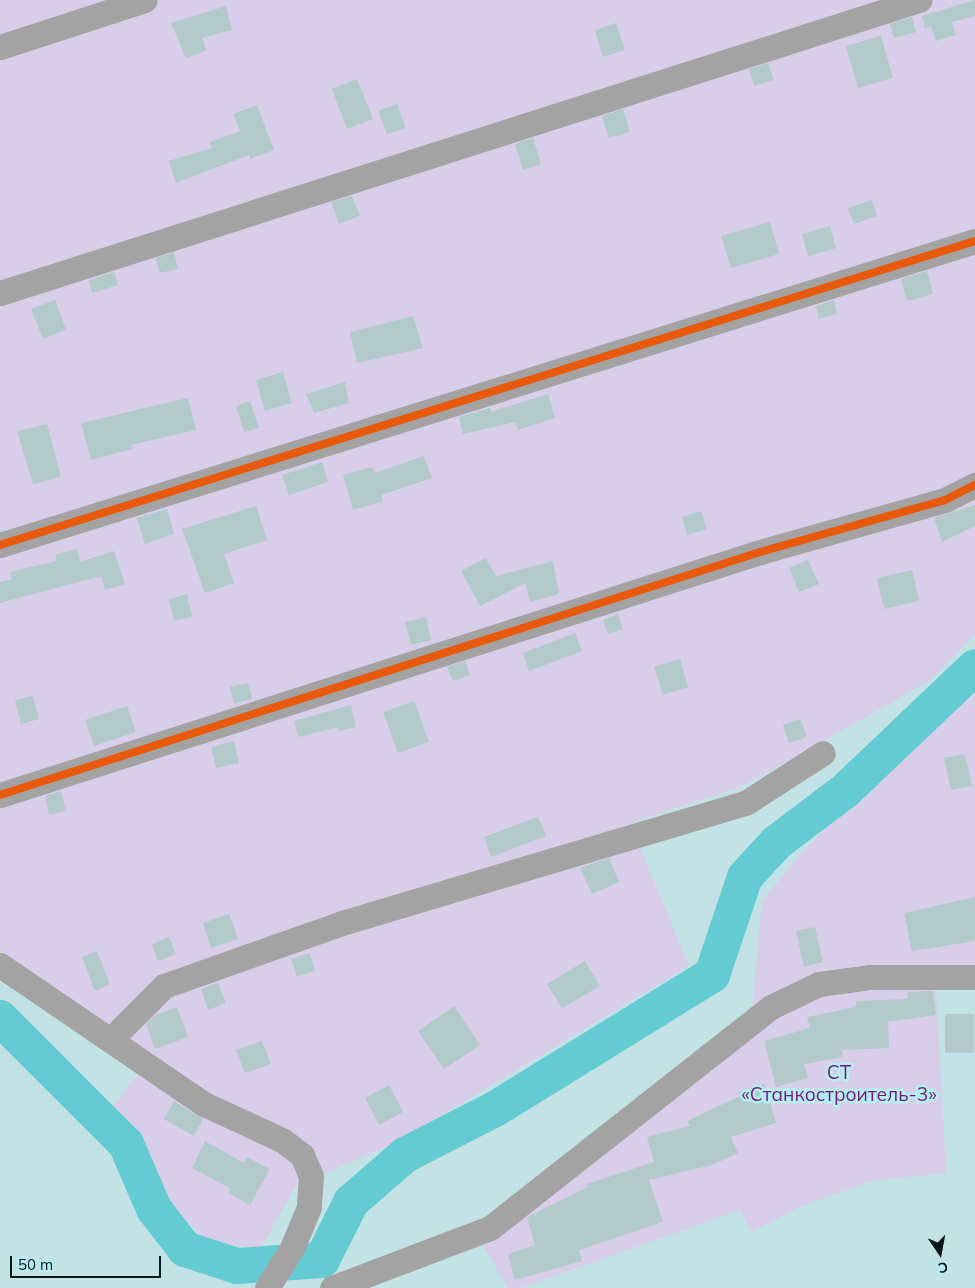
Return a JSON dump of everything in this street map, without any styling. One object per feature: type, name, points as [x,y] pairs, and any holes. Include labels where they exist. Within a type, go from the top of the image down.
[{"type":"street","points":[[0,47],[145,0]]},
{"type":"street","points":[[0,293],[919,0]]},
{"type":"street","points":[[0,545],[975,241]]},
{"type":"street","points":[[0,795],[760,552],[945,500],[975,486]]},
{"type":"street","points":[[112,1038],[164,986],[342,922],[747,802],[823,753]]},
{"type":"street","points":[[0,965],[112,1038],[204,1104],[282,1140],[302,1155],[311,1176],[309,1207],[292,1248],[270,1284]]},
{"type":"street","points":[[332,1288],[490,1228],[771,1008],[819,984],[870,977],[975,976]]},
{"type":"green space","points":[[0,0],[975,0],[975,634],[930,681],[741,787],[630,823],[689,966],[395,1143],[296,1186],[261,1248],[207,1242],[168,1202],[111,1108],[153,1056],[0,952]]},
{"type":"green space","name":"СТ «Станкостроитель-3»","points":[[975,695],[975,986],[936,985],[946,1173],[870,1181],[798,1208],[751,1232],[740,1210],[521,1288],[508,1288],[482,1244],[749,1037],[762,901],[806,848],[951,707]]},
{"type":"building","points":[[975,0],[975,16],[952,22],[956,35],[936,41],[931,27],[925,28],[922,16]]},
{"type":"building","points":[[226,6],[232,30],[202,38],[207,50],[186,58],[171,23]]},
{"type":"building","points":[[912,17],[916,32],[894,38],[890,24]]},
{"type":"building","points":[[616,23],[625,50],[603,57],[595,30]]},
{"type":"building","points":[[881,36],[893,78],[858,88],[846,46]]},
{"type":"building","points":[[768,63],[774,80],[754,86],[749,69]]},
{"type":"building","points":[[357,79],[373,119],[347,129],[332,89]]},
{"type":"building","points":[[397,104],[406,128],[387,134],[378,111]]},
{"type":"building","points":[[257,105],[274,150],[250,159],[249,155],[176,183],[169,161],[212,148],[210,142],[240,131],[233,114]]},
{"type":"building","points":[[623,109],[630,132],[609,138],[602,116]]},
{"type":"building","points":[[533,138],[541,164],[523,170],[515,144]]},
{"type":"building","points":[[352,196],[360,216],[339,224],[331,202]]},
{"type":"building","points":[[872,200],[877,216],[854,224],[848,208]]},
{"type":"building","points":[[770,222],[779,254],[731,268],[721,236]]},
{"type":"building","points":[[830,226],[836,248],[808,256],[802,234]]},
{"type":"building","points":[[174,252],[178,269],[159,273],[156,258]]},
{"type":"building","points":[[927,271],[933,294],[907,301],[901,279]]},
{"type":"building","points":[[114,272],[118,285],[92,293],[89,280]]},
{"type":"building","points":[[55,300],[66,330],[43,339],[31,309]]},
{"type":"building","points":[[834,300],[837,314],[819,319],[816,306]]},
{"type":"building","points":[[413,316],[423,348],[357,363],[350,332]]},
{"type":"building","points":[[283,372],[292,403],[265,411],[256,380]]},
{"type":"building","points":[[345,382],[349,403],[314,413],[306,394]]},
{"type":"building","points":[[548,394],[555,418],[518,430],[515,422],[463,434],[459,417],[490,408],[491,412]]},
{"type":"building","points":[[188,398],[196,430],[131,445],[132,449],[91,460],[81,423]]},
{"type":"building","points":[[250,401],[259,428],[244,432],[236,406]]},
{"type":"building","points":[[47,424],[61,477],[33,484],[17,431]]},
{"type":"building","points":[[424,456],[432,478],[381,495],[383,501],[353,510],[343,475],[373,467],[375,473]]},
{"type":"building","points":[[322,462],[328,482],[289,495],[282,475]]},
{"type":"building","points":[[975,505],[975,526],[942,542],[934,518]]},
{"type":"building","points":[[256,506],[267,540],[224,554],[234,583],[205,593],[182,529]]},
{"type":"building","points":[[167,509],[174,534],[145,544],[137,518]]},
{"type":"building","points":[[701,511],[707,529],[687,535],[682,517]]},
{"type":"building","points":[[77,549],[80,562],[114,551],[125,584],[105,590],[101,576],[0,603],[0,582],[12,579],[10,572],[57,561],[55,555]]},
{"type":"building","points":[[486,558],[496,576],[553,561],[559,594],[530,602],[525,583],[480,606],[461,571]]},
{"type":"building","points":[[808,560],[819,584],[799,592],[789,568]]},
{"type":"building","points":[[912,570],[919,601],[884,609],[877,578]]},
{"type":"building","points":[[187,594],[192,617],[174,621],[169,599]]},
{"type":"building","points":[[618,614],[623,629],[608,634],[603,620]]},
{"type":"building","points":[[426,617],[431,640],[411,645],[405,622]]},
{"type":"building","points":[[575,633],[582,651],[529,671],[523,653]]},
{"type":"building","points":[[680,659],[688,687],[663,695],[654,667]]},
{"type":"building","points":[[465,661],[470,675],[453,681],[447,667]]},
{"type":"building","points":[[248,683],[252,699],[234,704],[230,687]]},
{"type":"building","points":[[33,696],[39,719],[21,724],[15,700]]},
{"type":"building","points":[[414,701],[429,742],[398,753],[383,712]]},
{"type":"building","points":[[351,705],[356,727],[338,731],[337,727],[298,737],[294,721]]},
{"type":"building","points":[[127,706],[136,732],[94,746],[85,720]]},
{"type":"building","points":[[800,719],[807,737],[789,743],[783,725]]},
{"type":"building","points":[[234,741],[239,763],[216,768],[211,747]]},
{"type":"building","points":[[965,754],[972,786],[951,790],[944,758]]},
{"type":"building","points":[[61,791],[66,811],[49,815],[45,796]]},
{"type":"building","points":[[538,817],[546,836],[491,857],[484,837]]},
{"type":"building","points":[[609,858],[619,882],[592,894],[580,868]]},
{"type":"building","points":[[975,897],[975,941],[912,951],[904,913]]},
{"type":"building","points":[[229,914],[238,939],[211,948],[203,923]]},
{"type":"building","points":[[815,927],[823,962],[804,967],[796,931]]},
{"type":"building","points":[[169,937],[176,954],[158,961],[152,944]]},
{"type":"building","points":[[97,951],[110,984],[95,991],[82,957]]},
{"type":"building","points":[[310,953],[315,971],[297,976],[291,959]]},
{"type":"building","points":[[585,961],[600,986],[562,1008],[547,984]]},
{"type":"building","points":[[218,983],[226,1003],[208,1010],[201,989]]},
{"type":"building","points":[[933,991],[936,1015],[888,1022],[889,1048],[842,1050],[843,1057],[804,1064],[808,1078],[776,1087],[764,1041],[810,1028],[807,1017],[856,1007],[856,1001],[908,999],[907,992]]},
{"type":"building","points":[[454,1006],[480,1045],[444,1069],[418,1031]]},
{"type":"building","points":[[177,1007],[188,1037],[155,1049],[146,1024],[155,1015]]},
{"type":"building","points":[[945,1014],[974,1014],[974,1053],[945,1053]]},
{"type":"building","points":[[262,1041],[271,1064],[245,1073],[236,1050]]},
{"type":"building","points":[[764,1084],[776,1123],[731,1137],[738,1153],[712,1165],[649,1180],[663,1222],[579,1250],[582,1261],[515,1280],[508,1254],[535,1245],[527,1217],[588,1187],[587,1184],[654,1162],[647,1137],[690,1126],[687,1121],[740,1096],[739,1092]]},
{"type":"building","points":[[389,1085],[403,1112],[379,1125],[365,1098]]},
{"type":"building","points":[[174,1101],[203,1119],[194,1136],[164,1119]]},
{"type":"building","points":[[205,1141],[244,1163],[247,1157],[270,1169],[250,1205],[228,1193],[230,1188],[192,1168]]},
{"type":"waterway","points":[[0,1018],[126,1144],[154,1209],[185,1249],[237,1266],[322,1260],[351,1202],[405,1155],[495,1109],[712,975],[745,877],[776,843],[846,790],[975,667]]},
{"type":"cycle path","points":[[0,545],[975,241]]},
{"type":"cycle path","points":[[0,795],[760,552],[945,500],[975,485]]}]
